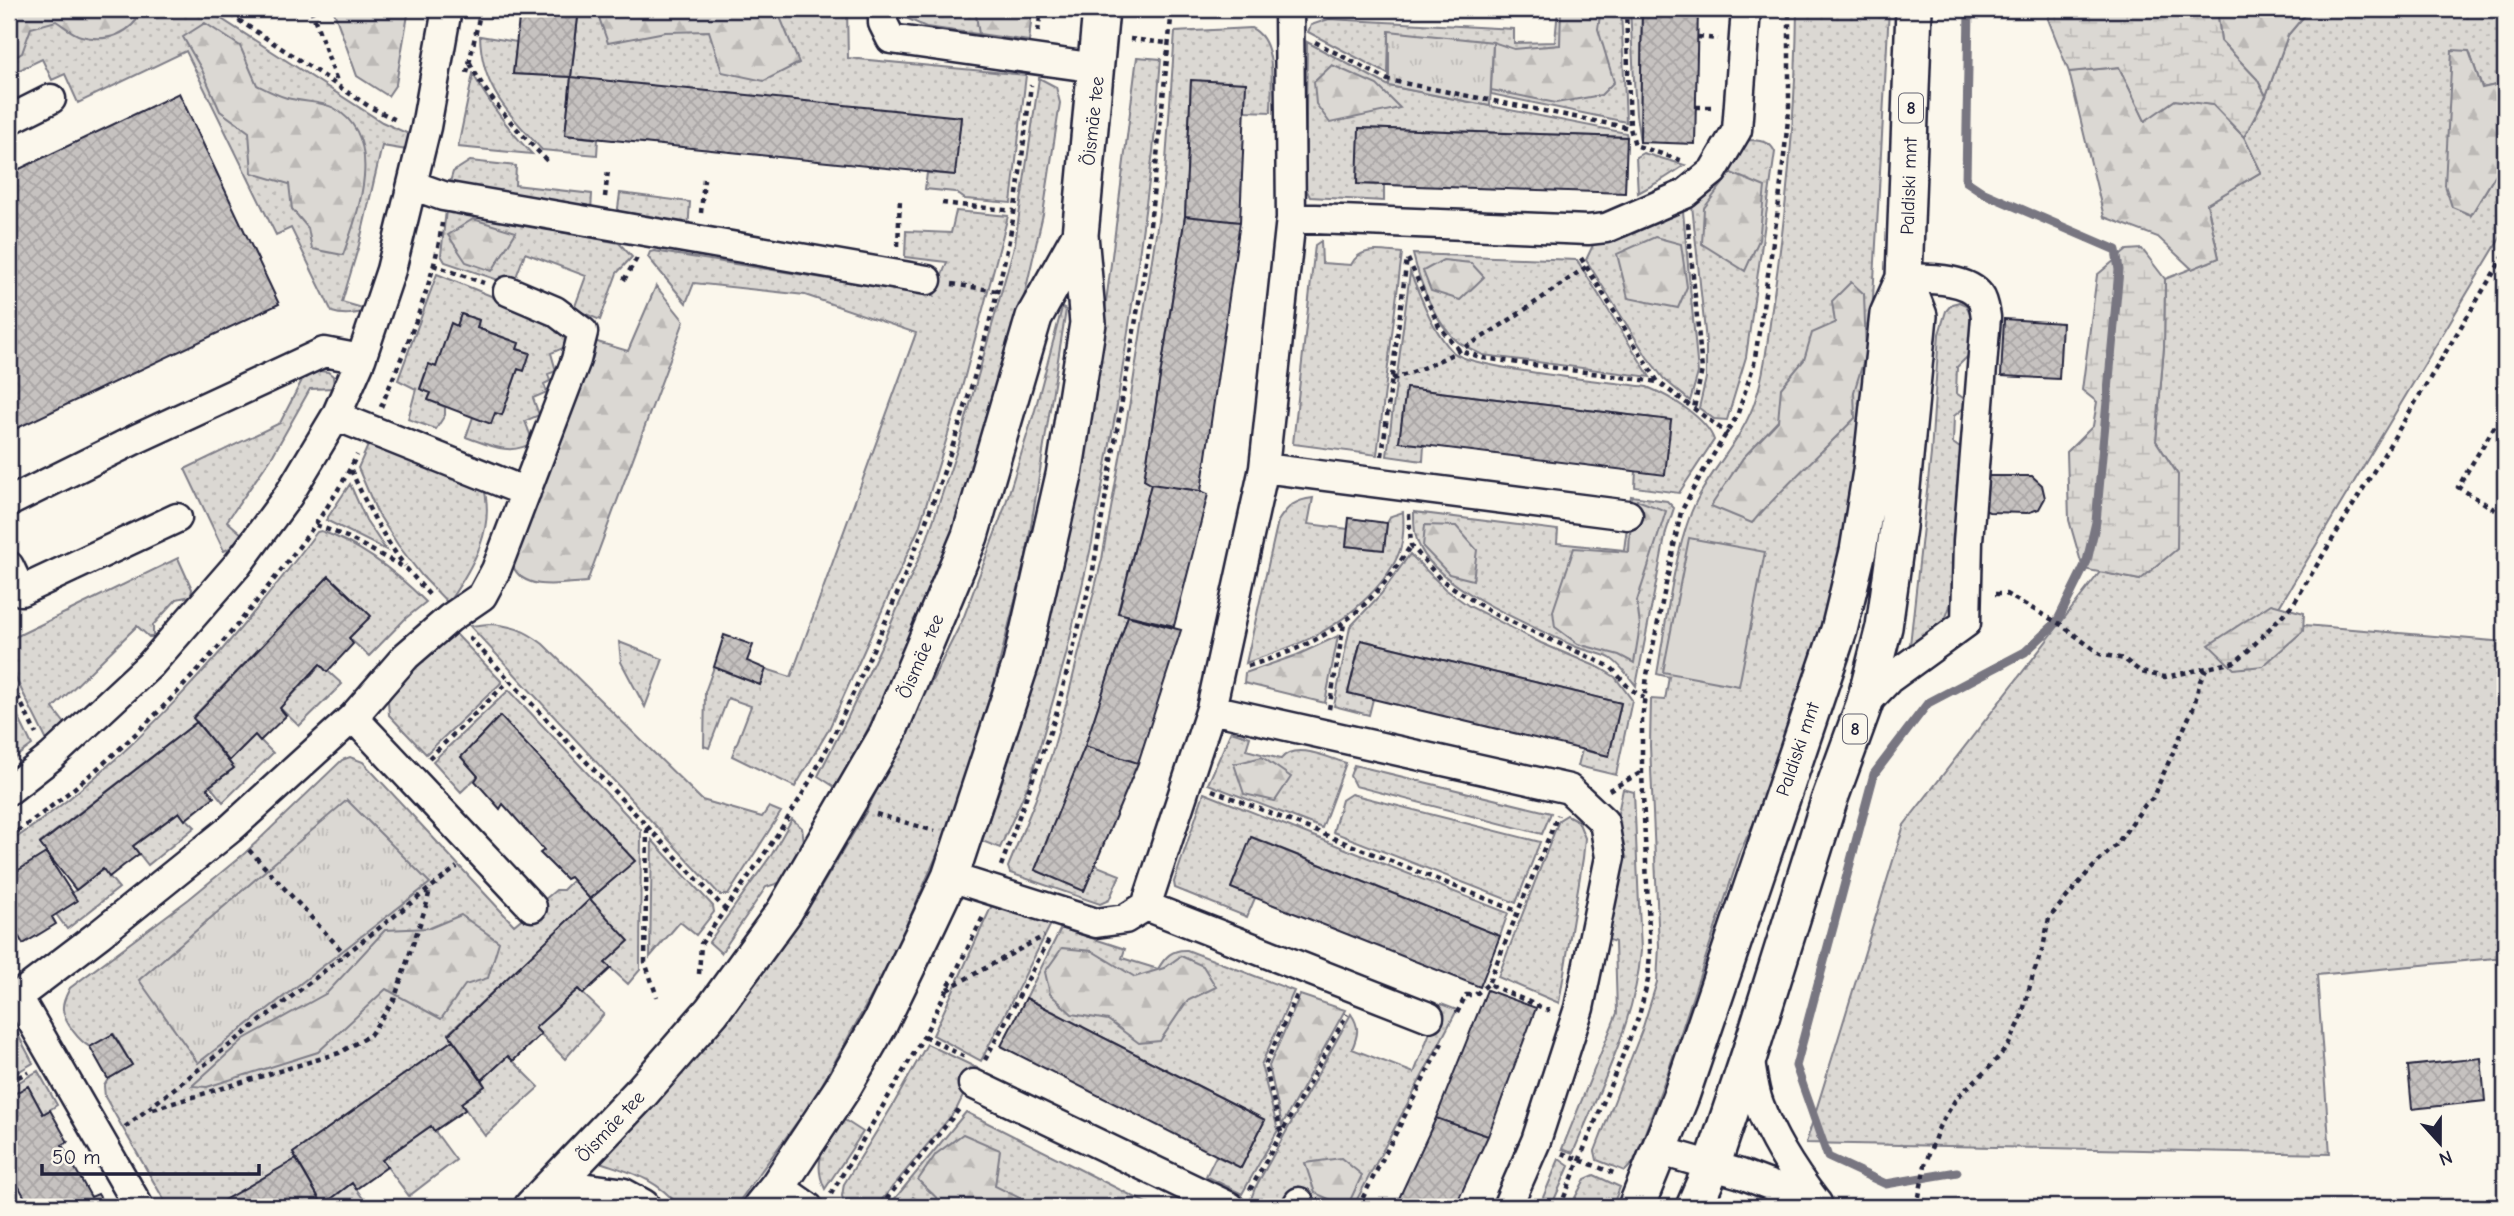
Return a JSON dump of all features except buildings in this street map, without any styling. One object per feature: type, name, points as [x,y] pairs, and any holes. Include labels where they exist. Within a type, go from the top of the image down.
[{"type":"main road","name":"Õismäe tee","points":[[537,1202],[640,1094],[712,1011],[783,912],[887,735],[970,536],[1034,317],[1080,234],[1101,9]]},
{"type":"main road","name":"Paldiski mnt","points":[[1636,1207],[1681,1097],[1839,630],[1858,551],[1871,471],[1888,314],[1904,278],[1914,9]]},
{"type":"main road","points":[[770,1197],[842,1088],[880,1023],[950,877],[1021,663],[1063,475],[1088,323],[1080,234]]},
{"type":"main road","name":"Paldiski mnt","points":[[1694,1207],[1712,1166],[1829,801],[1864,705],[1884,627],[1898,527],[1919,316],[1904,278]]},
{"type":"main road","points":[[537,1202],[584,1191],[622,1196],[642,1207]]},
{"type":"street","points":[[9,790],[51,757],[152,664],[245,554],[288,496],[336,416],[361,359],[391,270],[426,127],[447,9]]},
{"type":"street","points":[[883,9],[883,23],[891,38],[1097,68]]},
{"type":"street","points":[[1291,218],[1566,229],[1606,228],[1685,194],[1713,171],[1737,130],[1746,9]]},
{"type":"street","points":[[950,877],[1096,923],[1125,919],[1146,906],[1211,709],[1264,468],[1291,218],[1289,19]]},
{"type":"street","points":[[9,120],[51,99]]},
{"type":"street","points":[[412,185],[443,196],[927,280]]},
{"type":"street","points":[[1864,705],[1889,679],[1966,623],[1968,541],[1986,317],[1981,297],[1969,286],[1937,279],[1904,278]]},
{"type":"street","points":[[139,1207],[13,1000],[230,830],[353,717],[406,656],[450,618],[482,596],[496,570],[526,492],[576,360],[583,332],[555,312],[508,291]]},
{"type":"street","points":[[9,502],[136,439],[324,352],[361,359]]},
{"type":"street","points":[[336,416],[526,492]]},
{"type":"street","points":[[1264,468],[1628,515]]},
{"type":"street","points":[[9,566],[21,591],[177,518]]},
{"type":"street","points":[[1211,709],[1577,796],[1604,822],[1610,857],[1579,1008],[1536,1141],[1507,1207]]},
{"type":"street","points":[[353,717],[532,907]]},
{"type":"street","points":[[1146,906],[1309,968],[1443,1024]]},
{"type":"street","points":[[1749,1056],[1758,1102],[1773,1137],[1814,1206]]},
{"type":"street","points":[[972,1084],[1237,1203]]},
{"type":"street","points":[[1661,1151],[1712,1166],[1814,1206]]},
{"type":"street","points":[[770,1197],[808,1207]]},
{"type":"path","points":[[222,9],[370,107],[400,122],[426,127]]},
{"type":"path","points":[[311,9],[339,85]]},
{"type":"path","points":[[699,978],[701,944],[808,784],[841,721],[926,525],[970,390],[997,291],[1014,211],[1041,9]]},
{"type":"path","points":[[1626,9],[1630,128],[1635,145],[1693,164]]},
{"type":"path","points":[[1560,1207],[1639,1016],[1648,980],[1650,952],[1642,772],[1644,698],[1681,512],[1728,434],[1754,364],[1778,210],[1789,111],[1789,9]]},
{"type":"path","points":[[1289,19],[1388,80],[1630,128]]},
{"type":"path","points":[[1698,37],[1725,40]]},
{"type":"path","points":[[470,62],[480,83],[505,117],[550,164]]},
{"type":"path","points":[[1685,194],[1702,370],[1694,408]]},
{"type":"path","points":[[898,275],[900,198]]},
{"type":"path","points":[[942,203],[1014,211]]},
{"type":"path","points":[[1406,222],[1407,258],[1378,483],[1409,509],[1411,545],[1440,579],[1492,613],[1611,667],[1629,688],[1644,698]]},
{"type":"path","points":[[1566,229],[1586,267],[1658,382],[1728,434]]},
{"type":"path","points":[[624,280],[639,254]]},
{"type":"path","points":[[1967,592],[2006,594],[2060,624],[2101,654],[2124,659],[2141,671],[2165,677],[2235,662],[2294,603],[2505,254]]},
{"type":"path","points":[[1407,258],[1438,326],[1458,350],[1483,358],[1658,382]]},
{"type":"path","points":[[433,265],[508,291]]},
{"type":"path","points":[[1392,379],[1418,371],[1502,325],[1586,267]]},
{"type":"path","points":[[927,280],[997,291]]},
{"type":"path","points":[[2505,409],[2458,487],[2505,516]]},
{"type":"path","points":[[350,469],[374,519],[407,569],[725,909]]},
{"type":"path","points":[[316,525],[347,537],[407,569]]},
{"type":"path","points":[[1220,669],[1241,669],[1268,661],[1311,643],[1344,624],[1373,598],[1411,545]]},
{"type":"path","points":[[1329,710],[1344,624]]},
{"type":"path","points":[[1917,1207],[1925,1165],[1940,1127],[1957,1097],[1989,1068],[2008,1046],[2020,1022],[2043,948],[2049,918],[2090,870],[2116,845],[2152,799],[2194,706],[2206,668]]},
{"type":"path","points":[[427,760],[509,681]]},
{"type":"path","points":[[1358,1207],[1443,1024],[1466,995],[1475,995],[1488,984],[1517,911],[1577,796],[1642,772]]},
{"type":"path","points":[[1187,781],[1517,911]]},
{"type":"path","points":[[808,784],[866,812],[962,841]]},
{"type":"path","points":[[647,827],[645,962],[657,997]]},
{"type":"path","points":[[230,830],[345,954]]},
{"type":"path","points":[[102,1143],[149,1110],[479,850]]},
{"type":"path","points":[[149,1110],[329,1057],[370,1035],[394,1000],[430,888]]},
{"type":"path","points":[[946,990],[1054,931]]},
{"type":"path","points":[[1281,1132],[1265,1065],[1309,968]]},
{"type":"path","points":[[1488,984],[1561,1015]]},
{"type":"path","points":[[1237,1203],[1281,1132],[1361,989]]},
{"type":"path","points":[[9,1083],[30,1071]]},
{"type":"path","points":[[1536,1141],[1618,1174]]},
{"type":"green space","points":[[9,9],[206,9],[382,122],[411,135],[407,150],[382,146],[359,245],[342,302],[366,311],[349,314],[332,312],[291,228],[276,235],[186,51],[78,103],[65,74],[52,80],[42,59],[9,75]]},
{"type":"green space","points":[[9,9],[143,9],[132,25],[109,37],[81,36],[56,21],[31,28],[22,53],[9,61]]},
{"type":"green space","points":[[333,9],[409,9],[396,84],[388,96],[357,76]]},
{"type":"green space","points":[[579,9],[847,9],[848,58],[1026,75],[1011,203],[965,199],[955,192],[925,189],[927,173],[954,175],[961,118],[571,78],[565,135],[598,139],[597,155],[542,150],[499,99],[486,71],[480,36],[517,42],[513,74],[571,77]]},
{"type":"green space","points":[[596,9],[783,9],[780,17],[799,63],[764,81],[722,72],[709,31],[665,32],[608,43]]},
{"type":"green space","points":[[901,9],[1032,9],[1029,41],[926,27],[906,18]]},
{"type":"green space","points":[[975,9],[1032,9],[1029,41],[979,34]]},
{"type":"green space","points":[[1558,9],[1621,9],[1626,122],[1491,94],[1493,43],[1389,32],[1388,74],[1308,32],[1311,25],[1329,19],[1514,29],[1514,43],[1555,42]]},
{"type":"green space","points":[[1561,9],[1601,9],[1598,29],[1614,82],[1601,95],[1556,103],[1491,90],[1493,42],[1514,49],[1560,45]]},
{"type":"green space","points":[[1630,9],[1642,9],[1640,142],[1636,115]]},
{"type":"green space","points":[[1797,9],[1889,9],[1870,352],[1850,536],[1777,773],[1741,850],[1669,1069],[1634,1162],[1625,1171],[1597,1160],[1595,1151],[1642,1030],[1657,982],[1659,946],[1650,746],[1651,699],[1665,700],[1669,677],[1657,674],[1675,571],[1691,513],[1706,484],[1743,428],[1756,398],[1762,374],[1787,187]]},
{"type":"green space","points":[[2050,9],[2217,9],[2221,41],[2257,79],[2266,96],[2244,137],[2213,105],[2175,100],[2145,121],[2119,67],[2069,72],[2048,19]]},
{"type":"green space","points":[[2217,9],[2310,9],[2288,35],[2266,96],[2257,79],[2221,41]]},
{"type":"green space","points":[[2310,9],[2505,9],[2505,83],[2482,88],[2469,51],[2452,51],[2471,215],[2505,159],[2505,230],[2270,622],[2505,642],[2505,957],[2317,975],[2330,1154],[1806,1143],[1904,825],[2100,572],[2140,580],[2178,475],[2156,441],[2164,347],[2165,279],[2219,258],[2207,204],[2261,172],[2244,137],[2266,96],[2288,35]]},
{"type":"green space","points":[[205,23],[240,46],[257,85],[287,98],[334,108],[350,121],[360,137],[364,156],[361,197],[343,255],[312,249],[308,228],[292,209],[289,184],[252,173],[249,132],[220,111],[202,70],[183,37]]},
{"type":"green space","points":[[1251,28],[1260,34],[1269,54],[1272,78],[1271,112],[1245,111],[1191,81],[1185,216],[1144,480],[1151,484],[1118,612],[1128,616],[1085,746],[1035,870],[1084,891],[1095,865],[1120,875],[1109,900],[1100,904],[1010,873],[1008,867],[1051,756],[1102,559],[1131,396],[1165,175],[1175,32]]},
{"type":"green space","points":[[1389,31],[1493,42],[1490,106],[1389,86]]},
{"type":"green space","points":[[1307,42],[1389,86],[1626,133],[1627,137],[1360,128],[1357,184],[1384,185],[1384,201],[1310,197],[1305,187]]},
{"type":"green space","points":[[2452,50],[2469,51],[2482,88],[2505,83],[2505,159],[2471,215],[2452,207],[2445,185]]},
{"type":"green space","points":[[1137,57],[1161,59],[1153,152],[1117,405],[1092,543],[1066,655],[1030,781],[1000,848],[982,841],[1040,655],[1070,526],[1103,326]]},
{"type":"green space","points":[[1332,65],[1377,85],[1400,108],[1330,123],[1316,104],[1314,82]]},
{"type":"green space","points":[[2119,67],[2145,120],[2175,100],[2213,105],[2244,137],[2261,172],[2207,204],[2219,258],[2192,269],[2158,237],[2104,217],[2069,72]]},
{"type":"green space","points":[[473,74],[500,116],[532,154],[458,147]]},
{"type":"green space","points":[[1039,78],[1056,87],[1060,103],[1043,214],[1017,328],[945,556],[901,661],[863,739],[835,787],[818,776],[884,640],[927,539],[959,444],[1015,243]]},
{"type":"green space","points":[[1746,140],[1767,143],[1775,152],[1746,357],[1727,420],[1714,419],[1699,408],[1706,378],[1706,342],[1692,205]]},
{"type":"green space","points":[[1643,153],[1685,165],[1638,193],[1636,157]]},
{"type":"green space","points":[[470,161],[516,166],[515,185],[592,194],[591,211],[450,182],[453,172]]},
{"type":"green space","points":[[1731,173],[1765,187],[1759,240],[1745,271],[1702,244],[1704,208]]},
{"type":"green space","points":[[620,193],[690,202],[688,231],[617,216]]},
{"type":"green space","points":[[446,210],[619,243],[632,257],[617,273],[600,320],[574,309],[586,276],[525,253],[513,285],[445,262],[441,255]]},
{"type":"green space","points":[[956,211],[1008,216],[958,402],[919,528],[829,729],[795,787],[732,756],[751,706],[728,698],[709,748],[704,746],[705,692],[714,667],[760,685],[766,669],[791,677],[916,333],[805,295],[694,283],[686,303],[648,257],[650,252],[654,251],[934,296],[947,262],[905,257],[906,231],[951,233]]},
{"type":"green space","points":[[1683,211],[1698,373],[1690,401],[1664,379],[1647,357],[1586,260],[1593,245],[1627,236]]},
{"type":"green space","points":[[473,219],[516,232],[492,271],[466,262],[448,235]]},
{"type":"green space","points":[[1655,237],[1681,244],[1687,287],[1678,308],[1628,298],[1617,254]]},
{"type":"green space","points":[[1321,241],[1322,263],[1351,265],[1366,252],[1402,253],[1377,455],[1293,444],[1315,245]]},
{"type":"green space","points":[[2142,249],[2165,279],[2164,347],[2156,441],[2178,475],[2177,549],[2140,580],[2083,569],[2069,520],[2067,452],[2093,426],[2097,402],[2082,390],[2097,275],[2127,250]]},
{"type":"green space","points":[[1413,254],[1577,260],[1650,377],[1483,355],[1467,347],[1449,334],[1435,313]]},
{"type":"green space","points":[[1443,260],[1471,263],[1484,277],[1460,300],[1431,291],[1423,271]]},
{"type":"green space","points":[[1410,272],[1428,314],[1453,352],[1486,364],[1513,369],[1647,387],[1695,415],[1710,431],[1714,440],[1679,493],[1635,487],[1636,471],[1671,420],[1407,388],[1399,442],[1424,445],[1423,461],[1387,456]]},
{"type":"green space","points":[[437,274],[553,321],[565,336],[568,346],[551,353],[556,371],[548,374],[550,381],[544,384],[547,392],[533,398],[539,415],[525,421],[533,442],[516,449],[508,449],[466,437],[473,417],[491,423],[495,413],[502,415],[518,369],[529,353],[517,349],[519,343],[477,328],[479,320],[462,314],[457,326],[451,324],[436,367],[428,364],[420,389],[431,393],[428,400],[445,407],[445,415],[436,429],[408,419],[416,389],[398,380]]},
{"type":"green space","points":[[1851,282],[1864,294],[1866,353],[1854,392],[1855,418],[1752,523],[1711,506],[1743,458],[1778,421],[1781,388],[1804,360],[1812,333],[1835,323],[1832,301]]},
{"type":"green space","points":[[656,286],[684,321],[587,582],[546,584],[526,580],[513,566],[510,549],[594,341],[628,351]]},
{"type":"green space","points":[[1959,302],[1966,305],[1971,315],[1969,355],[1957,367],[1956,393],[1966,400],[1965,407],[1954,416],[1953,443],[1964,451],[1960,465],[1952,601],[1944,622],[1910,645],[1931,454],[1939,334],[1946,311],[1952,304]]},
{"type":"green space","points":[[1062,308],[1066,310],[1026,557],[995,680],[946,834],[892,959],[814,1099],[735,1207],[680,1207],[653,1183],[600,1162],[736,1008],[805,914],[866,812],[963,619],[1004,509],[1035,410]]},
{"type":"green space","points":[[310,370],[328,372],[333,376],[334,388],[310,389],[273,455],[227,521],[243,535],[224,551],[185,469],[280,423]]},
{"type":"green space","points":[[370,441],[482,482],[486,498],[485,530],[474,561],[448,603],[422,576],[377,512],[358,468]]},
{"type":"green space","points":[[350,484],[366,520],[386,550],[326,520]]},
{"type":"green space","points":[[1631,496],[1667,501],[1674,508],[1666,532],[1636,686],[1610,658],[1578,648],[1467,592],[1432,564],[1421,549],[1415,531],[1414,512],[1558,530],[1557,543],[1624,550]]},
{"type":"green space","points":[[1313,498],[1308,524],[1348,529],[1347,546],[1383,550],[1387,523],[1391,516],[1403,512],[1400,550],[1378,586],[1345,617],[1304,641],[1246,663],[1278,521],[1292,505]]},
{"type":"green space","points":[[1637,500],[1666,511],[1637,601],[1640,626],[1634,663],[1619,655],[1578,644],[1555,627],[1553,611],[1574,548],[1629,552]]},
{"type":"green space","points":[[1425,525],[1456,526],[1477,550],[1473,580],[1449,574],[1423,547]]},
{"type":"green space","points":[[321,531],[378,560],[426,602],[406,618],[369,656],[349,638],[370,615],[328,577],[193,717],[197,722],[40,843],[46,853],[9,876],[9,843],[54,811],[96,776],[176,701],[249,618],[317,532]]},
{"type":"green space","points":[[1689,538],[1765,552],[1739,686],[1663,672]]},
{"type":"green space","points":[[1410,554],[1445,589],[1469,606],[1615,677],[1632,700],[1616,775],[1578,766],[1582,750],[1609,756],[1621,703],[1361,640],[1348,693],[1373,699],[1369,715],[1334,706],[1350,627],[1381,594]]},
{"type":"green space","points":[[178,558],[192,589],[191,596],[177,599],[153,625],[153,637],[149,637],[137,626],[53,708],[66,725],[47,741],[9,665],[9,640]]},
{"type":"green space","points":[[2271,604],[2304,613],[2303,631],[2263,666],[2234,669],[2209,645]]},
{"type":"green space","points":[[488,624],[517,629],[543,644],[702,800],[762,817],[769,807],[781,812],[728,895],[720,895],[470,626]]},
{"type":"green space","points":[[455,633],[502,682],[426,754],[389,715],[388,701],[397,687],[445,638]]},
{"type":"green space","points":[[1338,636],[1325,703],[1244,683],[1245,673],[1297,655]]},
{"type":"green space","points":[[619,642],[663,659],[645,707],[621,662]]},
{"type":"green space","points":[[321,665],[342,684],[299,726],[280,708]]},
{"type":"green space","points":[[509,690],[641,830],[640,970],[628,984],[605,963],[590,900],[449,1033],[453,1040],[293,1153],[296,1159],[212,1207],[152,1207],[164,1200],[105,1097],[104,1086],[108,1079],[132,1065],[114,1034],[90,1047],[81,1041],[64,1015],[65,998],[70,988],[189,899],[245,853],[342,760],[350,757],[363,762],[514,925],[556,890],[563,890],[573,880],[590,899],[634,861],[500,717],[461,757],[478,776],[461,792],[433,761]]},
{"type":"green space","points":[[9,698],[32,745],[9,762]]},
{"type":"green space","points":[[1231,731],[1250,737],[1246,750],[1281,759],[1294,751],[1303,751],[1346,763],[1322,828],[1208,784]]},
{"type":"green space","points":[[255,735],[273,753],[223,802],[210,786],[233,769],[229,761]]},
{"type":"green space","points":[[1262,757],[1291,777],[1275,801],[1244,794],[1234,764]]},
{"type":"green space","points":[[1354,765],[1551,813],[1542,834],[1355,786],[1350,776]]},
{"type":"green space","points":[[1623,789],[1634,792],[1641,951],[1632,1003],[1624,1029],[1573,1153],[1562,1149],[1617,1013],[1615,942],[1607,939],[1620,853],[1617,818]]},
{"type":"green space","points":[[1204,793],[1508,913],[1500,936],[1252,837],[1231,888],[1255,898],[1247,917],[1175,888],[1174,882]]},
{"type":"green space","points":[[1351,794],[1540,842],[1516,903],[1333,832],[1342,800]]},
{"type":"green space","points":[[347,800],[430,883],[198,1063],[139,980]]},
{"type":"green space","points":[[179,812],[195,827],[148,865],[133,846]]},
{"type":"green space","points":[[1567,815],[1578,821],[1585,838],[1559,1003],[1498,977],[1559,820]]},
{"type":"green space","points":[[792,819],[802,828],[802,849],[782,882],[766,887],[721,953],[709,942],[772,854]]},
{"type":"green space","points":[[652,840],[713,906],[714,912],[696,935],[680,922],[650,957]]},
{"type":"green space","points":[[103,869],[119,888],[67,929],[56,914],[77,901],[72,893]]},
{"type":"green space","points":[[992,905],[1051,924],[981,1061],[933,1035]]},
{"type":"green space","points":[[461,915],[499,942],[488,978],[465,985],[441,1019],[386,989],[318,1052],[207,1087],[192,1086],[244,1039],[327,993],[385,930],[430,928]]},
{"type":"green space","points":[[1061,928],[1125,949],[1122,958],[1158,969],[1170,955],[1187,950],[1294,991],[1261,1065],[1278,1130],[1242,1194],[1206,1176],[1216,1156],[1241,1168],[1265,1120],[1026,998]]},
{"type":"green space","points":[[1062,948],[1092,951],[1135,977],[1164,968],[1181,956],[1203,966],[1216,987],[1187,1001],[1160,1041],[1139,1043],[1108,1020],[1072,1014],[1050,994],[1045,972]]},
{"type":"green space","points":[[578,989],[604,1014],[565,1059],[535,1028]]},
{"type":"green space","points":[[1300,995],[1345,1010],[1282,1125],[1269,1066]]},
{"type":"green space","points":[[1441,1004],[1457,1010],[1353,1207],[1313,1207],[1315,1200],[1294,1188],[1285,1199],[1269,1207],[1251,1199],[1351,1014],[1357,1031],[1352,1049],[1414,1073]]},
{"type":"green space","points":[[9,1028],[15,1029],[33,1063],[9,1077]]},
{"type":"green space","points":[[927,1044],[977,1068],[956,1110],[876,1207],[845,1207],[842,1196],[844,1184]]},
{"type":"green space","points":[[508,1056],[539,1087],[485,1136],[461,1103],[485,1086],[482,1080]]},
{"type":"green space","points":[[38,1071],[57,1105],[43,1114],[28,1087],[9,1097],[9,1088]]},
{"type":"green space","points":[[966,1112],[1154,1207],[928,1207],[913,1197],[906,1207],[888,1207]]},
{"type":"green space","points":[[843,1119],[863,1132],[825,1189],[820,1169],[822,1152]]},
{"type":"green space","points":[[431,1126],[456,1160],[409,1196],[382,1160]]},
{"type":"green space","points":[[963,1134],[1000,1150],[995,1186],[1038,1207],[946,1207],[918,1180],[936,1154]]},
{"type":"green space","points":[[1341,1158],[1362,1175],[1347,1207],[1315,1193],[1305,1163]]},
{"type":"green space","points":[[1559,1159],[1569,1166],[1551,1207],[1539,1207]]},
{"type":"green space","points":[[1594,1175],[1620,1187],[1612,1207],[1570,1207],[1585,1179]]},
{"type":"green space","points":[[352,1183],[369,1207],[324,1207],[323,1205]]},
{"type":"waterway","points":[[1957,1172],[1886,1184],[1828,1157],[1796,1066],[1874,774],[1928,703],[2025,652],[2057,622],[2087,561],[2096,522],[2119,270],[2116,250],[1984,193],[1966,181],[1969,9]]}]
